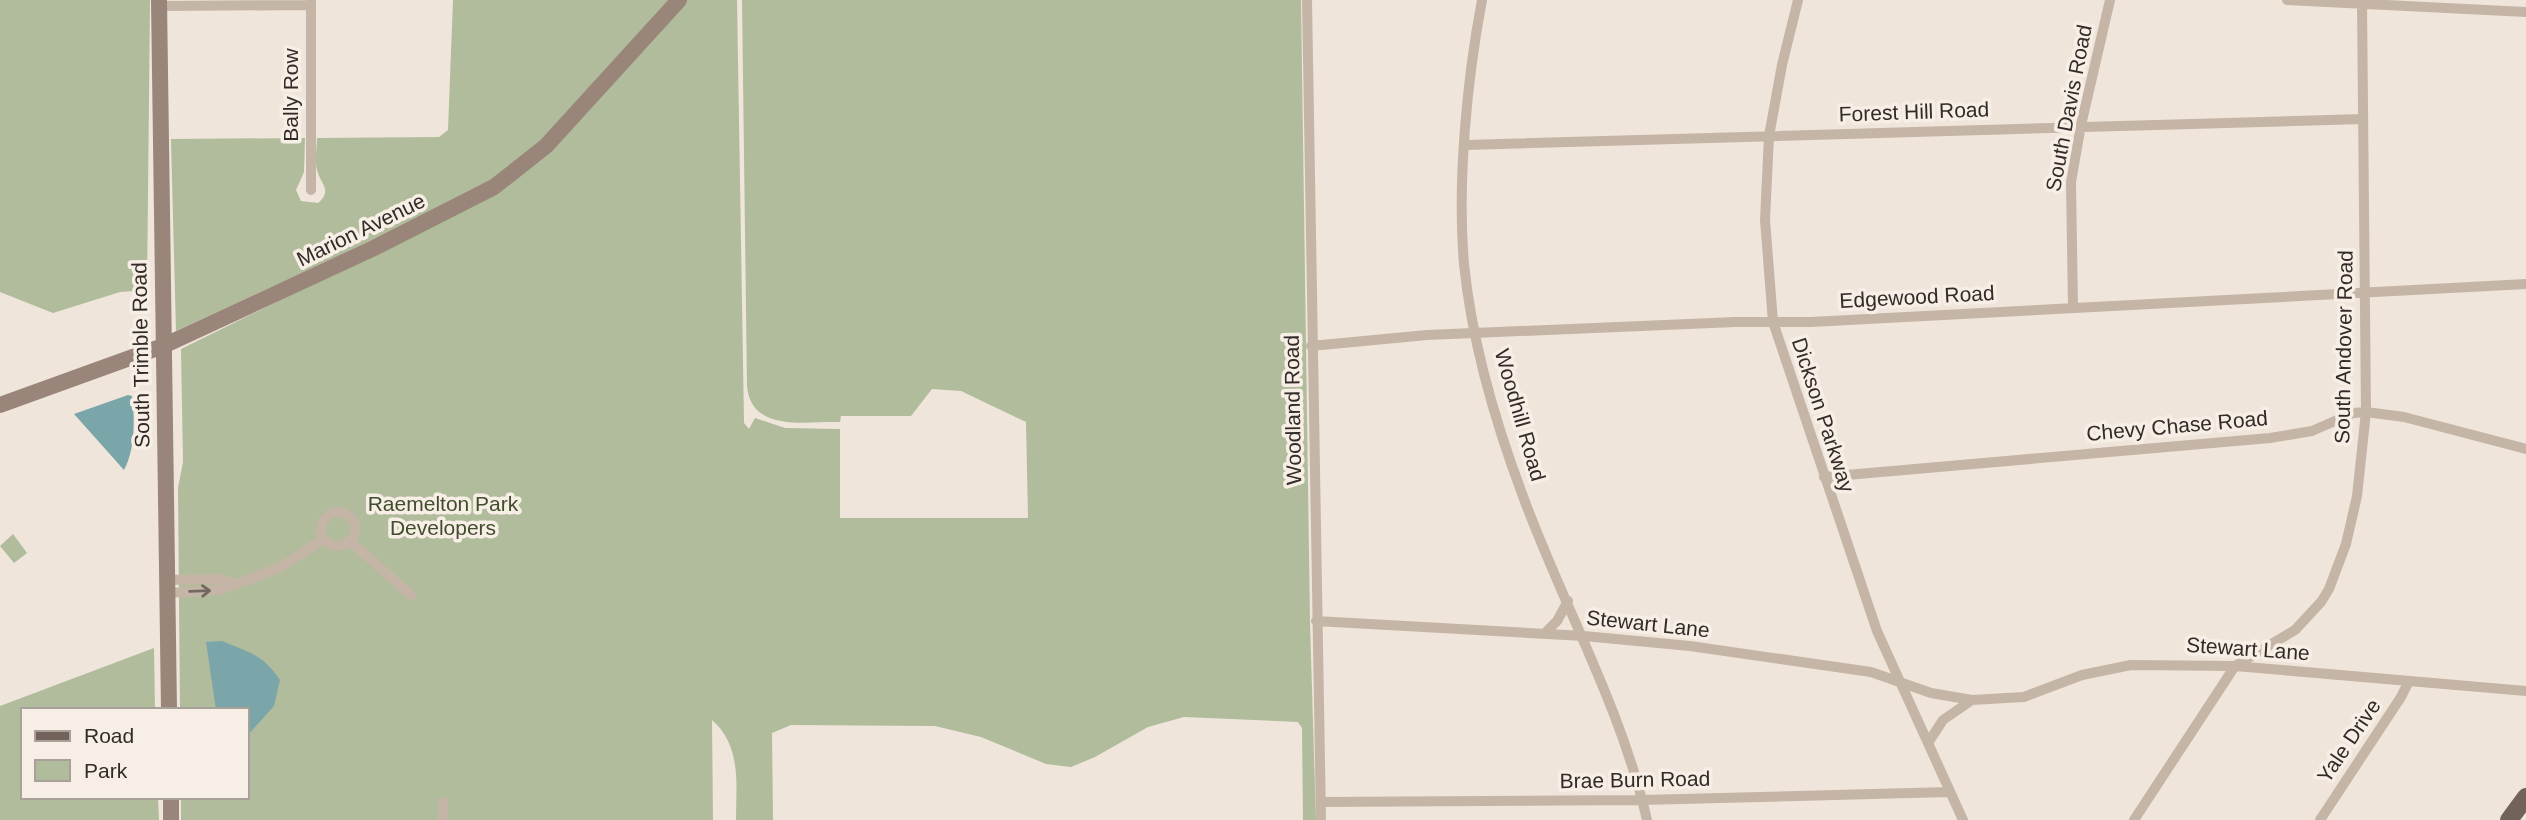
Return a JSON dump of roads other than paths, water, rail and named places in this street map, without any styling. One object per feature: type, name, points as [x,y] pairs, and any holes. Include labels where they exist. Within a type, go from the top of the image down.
[{"type":"main road","points":[[2509,820],[2526,797]]},
{"type":"street","name":"Marion Avenue","points":[[0,405],[163,346],[374,248],[508,178],[546,146],[679,0]]},
{"type":"street","name":"Woodland Road","points":[[1307,0],[1321,820]]},
{"type":"street","name":"Woodhill Road","points":[[1482,0],[1474,52],[1466,145],[1463,248],[1477,335],[1496,414],[1518,482],[1617,718],[1647,820]]},
{"type":"street","name":"Dickson Parkway","points":[[1798,0],[1784,52],[1769,136],[1765,220],[1773,322],[1877,631],[1963,820]]},
{"type":"street","name":"South Davis Road","points":[[2074,308],[2070,200],[2081,125],[2110,0]]},
{"type":"street","points":[[2287,0],[2526,12]]},
{"type":"street","points":[[159,3],[311,2]]},
{"type":"street","name":"Bally Row","points":[[311,2],[311,190]]},
{"type":"street","name":"South Trimble Road","points":[[159,3],[169,708]]},
{"type":"street","name":"South Andover Road","points":[[2134,820],[2235,666],[2295,630],[2329,589],[2352,520],[2366,412],[2362,4]]},
{"type":"street","name":"Forest Hill Road","points":[[1466,145],[2081,125],[2363,119]]},
{"type":"street","name":"Edgewood Road","points":[[1311,346],[1477,335],[2526,284]]},
{"type":"street","name":"Chevy Chase Road","points":[[1824,477],[2270,438],[2312,432],[2353,413],[2366,412],[2404,418],[2526,449]]},
{"type":"street","points":[[324,539],[322,523],[329,515],[339,512],[349,517],[355,526],[350,541]]},
{"type":"street","points":[[167,586],[220,579],[232,583],[279,568],[324,539]]},
{"type":"street","points":[[324,539],[337,546],[350,541]]},
{"type":"street","points":[[350,541],[411,595]]},
{"type":"street","points":[[1544,634],[1558,621],[1568,601]]},
{"type":"street","name":"Stewart Lane","points":[[1316,621],[1584,636],[1741,653],[1871,673],[1899,680],[1931,693],[1972,700],[2024,697],[2082,675],[2131,665],[2235,666],[2526,691]]},
{"type":"street","name":"Yale Drive","points":[[2320,820],[2402,697],[2409,681]]},
{"type":"street","points":[[1928,743],[1943,720],[1972,700]]},
{"type":"street","name":"Brae Burn Road","points":[[1321,802],[1642,800],[1950,792]]},
{"type":"street","points":[[171,799],[171,820]]},
{"type":"street","points":[[443,802],[443,820]]},
{"type":"water","points":[[128,395],[132,396],[133,434],[124,470],[74,414]]},
{"type":"water","points":[[222,641],[247,651],[267,664],[280,680],[274,706],[248,735],[248,708],[216,708],[206,642]]},
{"type":"park label","name":"Raemelton Park Developers","points":[[443,516]]}]
